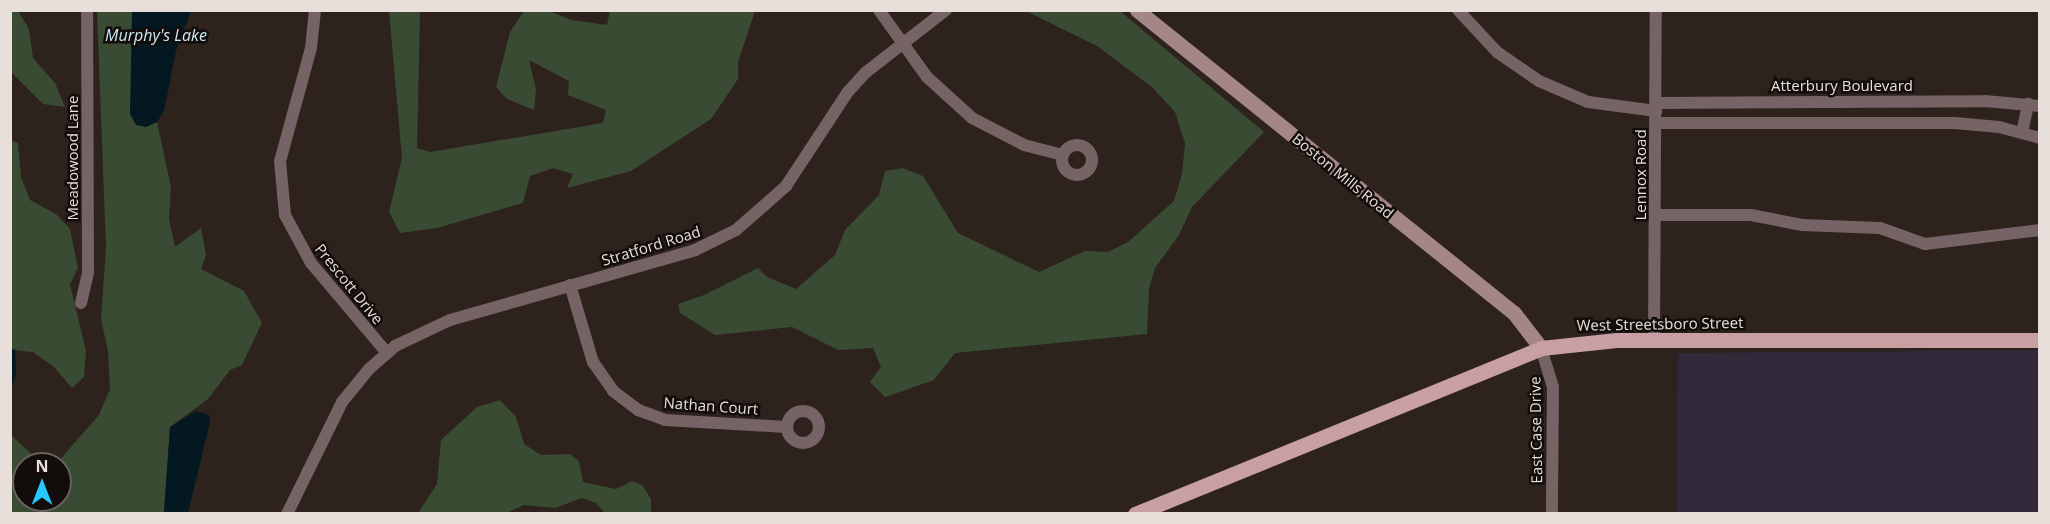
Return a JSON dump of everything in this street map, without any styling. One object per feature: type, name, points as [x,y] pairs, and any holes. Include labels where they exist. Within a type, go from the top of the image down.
[{"type":"main road","name":"West Streetsboro Street","points":[[1135,513],[1541,348],[1575,342],[1654,340],[2040,340]]},
{"type":"street","name":"Meadowood Lane","points":[[81,303],[88,272],[87,10]]},
{"type":"street","name":"Prescott Drive","points":[[315,10],[311,48],[282,145],[281,198],[291,231],[311,263],[387,353]]},
{"type":"street","points":[[879,10],[902,45],[942,94],[972,118],[1024,145],[1063,155]]},
{"type":"street","name":"Stratford Road","points":[[387,353],[434,326],[695,250],[752,219],[786,186],[847,93],[880,58],[902,45],[946,10]]},
{"type":"street","name":"Boston Mills Road","points":[[1137,10],[1514,313],[1541,348]]},
{"type":"street","name":"Atterbury Boulevard","points":[[1458,10],[1497,52],[1539,81],[1588,102],[1656,112],[1955,123],[2040,138]]},
{"type":"street","name":"Lennox Road","points":[[1654,340],[1656,10]]},
{"type":"street","name":"Atterbury Boulevard","points":[[1656,112],[1985,101],[2034,105],[2022,133]]},
{"type":"street","points":[[1656,215],[1751,215],[1802,225],[1880,228],[1930,244],[2040,230]]},
{"type":"street","name":"Nathan Court","points":[[570,285],[593,362],[613,391],[638,410],[665,420],[786,427]]},
{"type":"street","name":"East Case Drive","points":[[1541,348],[1553,387],[1552,513]]},
{"type":"street","points":[[287,513],[342,402],[387,353]]},
{"type":"shaded area","points":[[2039,350],[2039,513],[1677,513],[1678,353]]},
{"type":"green space","points":[[10,11],[18,11],[29,29],[33,58],[55,83],[65,107],[43,104],[11,72]]},
{"type":"green space","points":[[97,11],[132,11],[132,50],[146,127],[157,122],[171,187],[169,219],[175,247],[201,228],[206,255],[201,269],[244,291],[262,323],[242,365],[230,370],[208,399],[170,427],[164,513],[11,513],[10,434],[29,452],[12,452],[12,512],[72,512],[72,452],[67,452],[99,415],[110,389],[108,351],[101,319],[106,247]]},
{"type":"green space","points":[[389,11],[420,11],[417,148],[430,152],[603,123],[606,110],[568,95],[569,81],[529,60],[536,89],[534,110],[507,99],[496,87],[510,32],[524,11],[549,11],[572,20],[607,25],[610,11],[755,11],[738,62],[738,79],[711,119],[631,171],[567,188],[573,174],[553,168],[530,176],[523,203],[437,228],[400,233],[389,212],[402,158]]},
{"type":"green space","points":[[1026,11],[1120,11],[1264,132],[1192,207],[1179,235],[1155,268],[1149,289],[1147,334],[955,353],[934,380],[885,397],[870,382],[881,367],[873,348],[838,350],[792,327],[715,335],[680,313],[678,304],[704,295],[758,268],[767,277],[796,289],[835,255],[845,230],[879,195],[885,171],[902,168],[923,176],[958,233],[1039,272],[1085,251],[1108,252],[1128,242],[1174,201],[1182,174],[1185,143],[1175,112],[1153,88],[1097,46]]},
{"type":"green space","points":[[10,140],[18,143],[21,177],[30,200],[56,214],[70,229],[78,268],[70,284],[86,351],[84,377],[72,388],[53,366],[33,352],[11,350]]},
{"type":"green space","points":[[500,400],[516,417],[524,444],[541,455],[570,454],[579,461],[583,482],[616,489],[632,481],[642,485],[651,499],[651,513],[605,513],[596,503],[582,498],[555,508],[524,505],[506,513],[418,513],[437,484],[441,440],[477,407]]},
{"type":"water","name":"Murphy's Lake","points":[[132,11],[191,11],[176,51],[164,111],[157,122],[146,127],[136,125],[130,114]]},
{"type":"water","points":[[15,349],[16,375],[11,389],[11,350]]},
{"type":"water","points":[[196,411],[209,415],[210,422],[188,513],[164,513],[170,427]]}]
